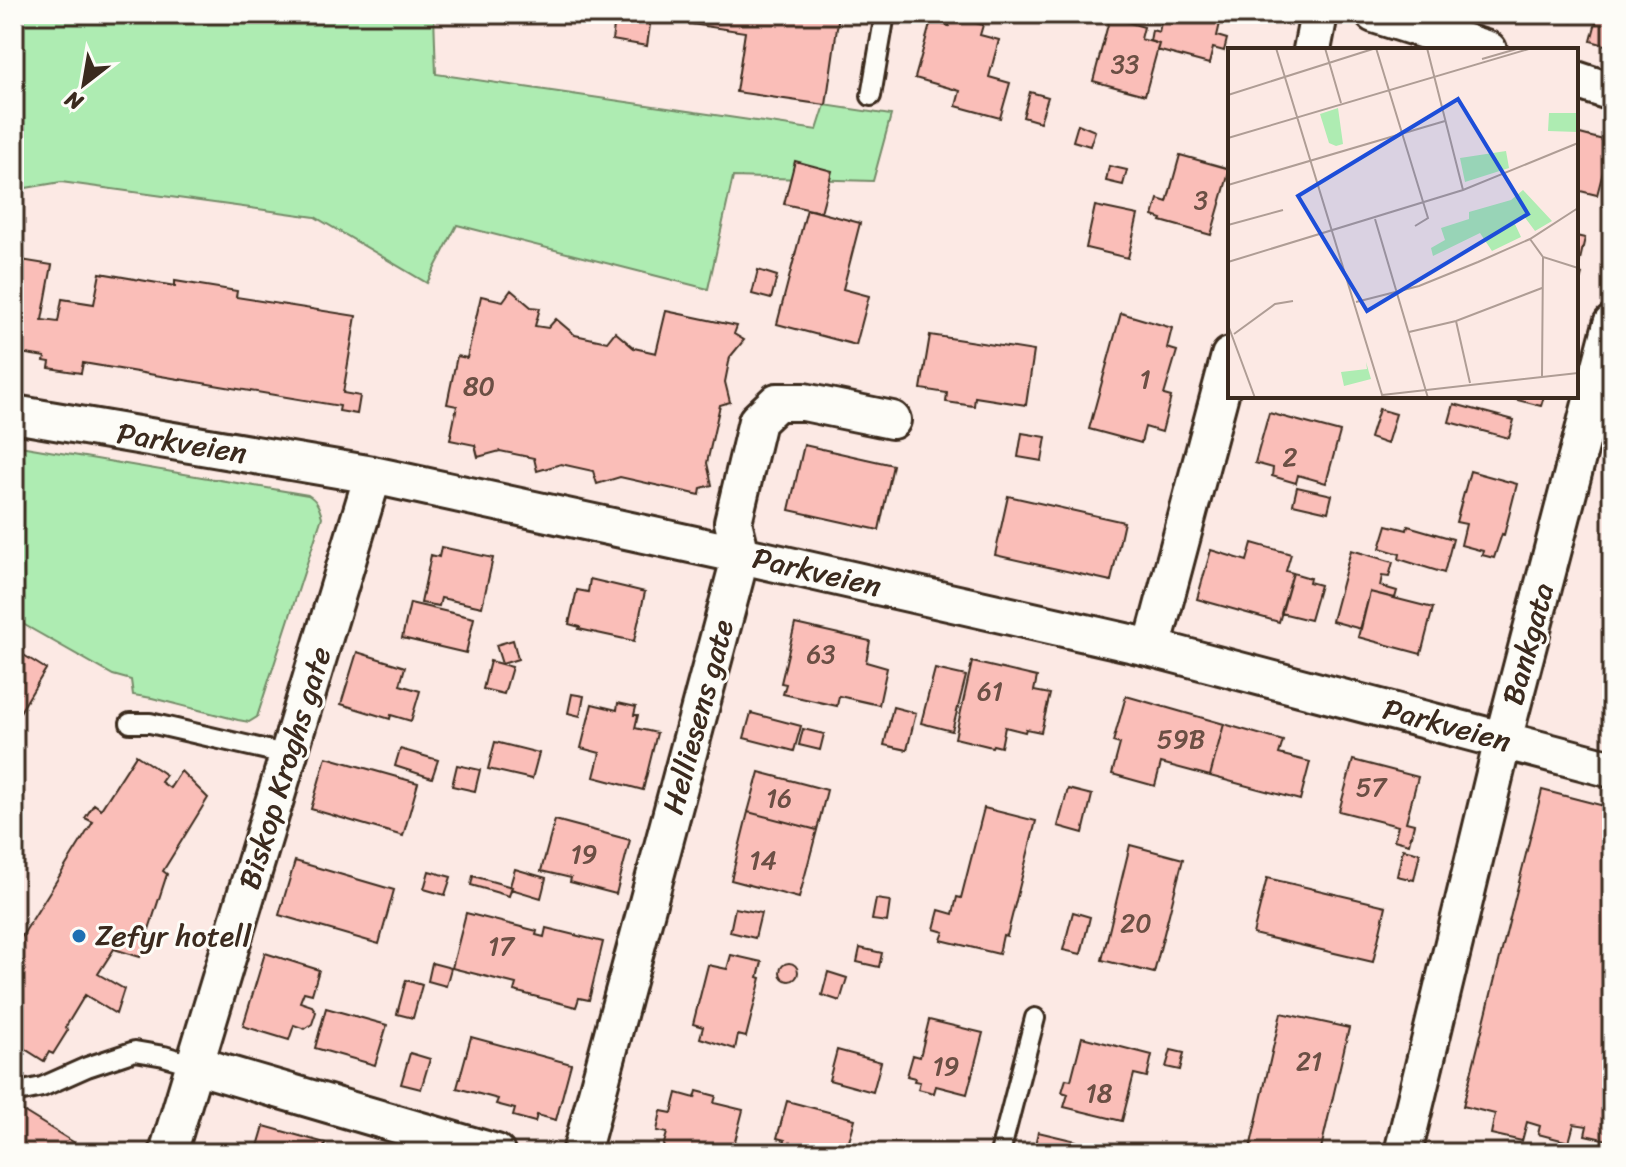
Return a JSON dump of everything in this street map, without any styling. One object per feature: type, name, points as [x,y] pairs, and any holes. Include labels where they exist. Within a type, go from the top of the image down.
[{"type":"street","points":[[1312,48],[1319,14]]},
{"type":"street","points":[[1374,14],[1482,48]]},
{"type":"street","points":[[1578,81],[1612,92]]},
{"type":"street","name":"Bankgata","points":[[1403,1153],[1503,740],[1612,324]]},
{"type":"street","points":[[1152,648],[1228,363]]},
{"type":"street","name":"Helliesens gate","points":[[581,1153],[741,555],[733,522],[757,421],[777,402],[804,402],[892,420]]},
{"type":"street","name":"Parkveien","points":[[14,414],[373,475],[741,555],[1152,648],[1612,769]]},
{"type":"street","name":"Biskop Kroghs gate","points":[[168,1153],[373,475]]},
{"type":"street","points":[[195,1065],[496,1153]]},
{"type":"lane","points":[[871,96],[885,14]]},
{"type":"lane","points":[[130,723],[150,723],[289,755]]},
{"type":"lane","points":[[1000,1153],[1035,1018]]},
{"type":"lane","points":[[14,1093],[42,1087],[87,1067],[135,1051],[195,1065]]},
{"type":"green space","points":[[14,14],[434,14],[436,74],[817,130],[825,105],[891,115],[873,181],[733,177],[708,289],[457,225],[427,283],[315,217],[61,182],[14,190]]},
{"type":"green space","points":[[14,445],[308,495],[314,499],[322,517],[257,717],[249,722],[133,695],[131,680],[113,675],[14,619]]},
{"type":"building","points":[[616,14],[839,14],[826,105],[736,92],[745,32],[651,18],[647,46],[612,40]]},
{"type":"building","points":[[1180,14],[1203,14],[1221,19],[1217,36],[1227,39],[1224,51],[1213,48],[1209,64],[1157,50],[1159,44],[1150,41],[1152,30],[1159,32],[1162,18],[1178,22]]},
{"type":"building","points":[[1612,14],[1612,47],[1591,41],[1596,22],[1574,16],[1572,22],[1544,15]]},
{"type":"building","points":[[952,16],[983,25],[980,35],[999,40],[989,77],[1010,83],[1000,118],[956,106],[960,91],[915,78],[931,21],[949,26]]},
{"type":"building","points":[[1110,17],[1144,27],[1141,39],[1159,44],[1145,95],[1093,81]]},
{"type":"building","points":[[1030,92],[1048,97],[1040,122],[1023,117]]},
{"type":"building","points":[[1078,124],[1095,131],[1090,146],[1073,141]]},
{"type":"building","points":[[1578,134],[1611,142],[1597,195],[1578,190]]},
{"type":"building","points":[[1180,155],[1228,168],[1211,235],[1153,216],[1158,199],[1167,202]]},
{"type":"building","points":[[795,161],[832,171],[821,212],[784,204]]},
{"type":"building","points":[[1109,166],[1127,170],[1123,185],[1106,181]]},
{"type":"building","points":[[1095,206],[1138,215],[1128,258],[1086,248]]},
{"type":"building","points":[[807,209],[860,223],[843,289],[869,296],[856,345],[777,324]]},
{"type":"building","points":[[1578,236],[1585,238],[1578,269]]},
{"type":"building","points":[[14,255],[22,256],[21,260],[52,265],[42,320],[58,322],[62,299],[94,304],[100,273],[175,286],[175,281],[237,291],[236,297],[356,316],[343,393],[360,396],[357,414],[339,411],[340,406],[83,363],[81,373],[49,368],[50,362],[44,361],[45,357],[14,352]]},
{"type":"building","points":[[758,270],[777,276],[771,299],[752,294]]},
{"type":"building","points":[[511,290],[531,307],[540,308],[535,326],[548,328],[556,319],[575,335],[607,342],[615,332],[634,348],[656,353],[666,311],[737,326],[734,334],[744,340],[730,357],[725,382],[730,402],[720,405],[707,463],[712,485],[701,488],[700,495],[620,477],[597,484],[593,471],[561,464],[537,471],[534,458],[500,451],[478,457],[475,445],[450,440],[457,406],[447,404],[457,356],[467,358],[481,296],[503,301]]},
{"type":"building","points":[[1121,313],[1172,328],[1167,348],[1177,351],[1164,395],[1171,397],[1162,432],[1145,427],[1141,443],[1089,429]]},
{"type":"building","points":[[930,335],[1034,351],[1026,405],[975,397],[974,406],[946,402],[947,393],[921,389]]},
{"type":"building","points":[[1510,398],[1543,398],[1541,406]]},
{"type":"building","points":[[1454,404],[1514,420],[1509,438],[1449,422]]},
{"type":"building","points":[[1379,409],[1396,414],[1387,444],[1370,438]]},
{"type":"building","points":[[1269,413],[1340,432],[1326,483],[1298,475],[1296,483],[1272,476],[1273,468],[1255,463]]},
{"type":"building","points":[[1022,433],[1046,437],[1042,461],[1018,457]]},
{"type":"building","points":[[804,445],[893,465],[879,530],[789,510]]},
{"type":"building","points":[[1470,471],[1517,484],[1504,535],[1494,558],[1482,555],[1483,551],[1461,545],[1466,524],[1456,522]]},
{"type":"building","points":[[1297,487],[1332,495],[1328,512],[1293,504]]},
{"type":"building","points":[[1008,496],[1124,522],[1111,581],[995,555]]},
{"type":"building","points":[[1387,525],[1407,530],[1408,526],[1453,539],[1444,573],[1399,559],[1400,554],[1380,548]]},
{"type":"building","points":[[1252,543],[1291,554],[1286,571],[1293,573],[1279,622],[1197,599],[1211,550],[1247,561]]},
{"type":"building","points":[[441,547],[493,558],[482,607],[441,598],[439,606],[421,603],[431,555],[439,557]]},
{"type":"building","points":[[1351,550],[1393,562],[1389,577],[1382,576],[1380,586],[1397,591],[1395,598],[1370,592],[1361,629],[1332,621]]},
{"type":"building","points":[[1293,573],[1320,585],[1310,620],[1281,613]]},
{"type":"building","points":[[590,579],[645,592],[634,641],[569,624],[577,590],[588,592]]},
{"type":"building","points":[[1370,592],[1433,608],[1421,654],[1358,637]]},
{"type":"building","points":[[410,603],[474,618],[466,653],[402,638]]},
{"type":"building","points":[[795,624],[870,641],[866,662],[887,668],[879,705],[839,696],[837,706],[783,694],[786,684],[781,683]]},
{"type":"building","points":[[513,640],[518,659],[502,664],[496,645]]},
{"type":"building","points":[[14,649],[46,669],[14,722]]},
{"type":"building","points":[[357,652],[405,667],[400,685],[420,691],[411,721],[391,715],[390,719],[341,704]]},
{"type":"building","points":[[490,661],[512,667],[504,694],[483,689]]},
{"type":"building","points":[[972,662],[1037,677],[1034,691],[1050,694],[1041,732],[1005,727],[1001,747],[955,738]]},
{"type":"building","points":[[935,669],[966,676],[952,731],[921,723]]},
{"type":"building","points":[[572,694],[584,696],[580,716],[568,713]]},
{"type":"building","points":[[1126,696],[1224,724],[1210,776],[1161,763],[1155,786],[1112,774],[1120,744],[1113,742]]},
{"type":"building","points":[[618,703],[636,707],[635,728],[657,733],[643,790],[594,777],[600,753],[581,748],[592,704],[617,710]]},
{"type":"building","points":[[893,707],[916,713],[907,750],[884,745]]},
{"type":"building","points":[[751,713],[801,726],[794,751],[744,738]]},
{"type":"building","points":[[1224,724],[1283,741],[1279,754],[1310,762],[1300,800],[1210,776]]},
{"type":"building","points":[[803,729],[824,734],[820,750],[799,745]]},
{"type":"building","points":[[495,742],[539,753],[532,779],[488,769]]},
{"type":"building","points":[[400,749],[438,760],[432,778],[395,766]]},
{"type":"building","points":[[136,755],[166,775],[161,782],[170,788],[181,771],[208,798],[163,871],[167,874],[140,957],[114,949],[98,974],[124,989],[116,1014],[85,995],[65,1028],[68,1030],[53,1054],[49,1052],[44,1061],[14,1042],[14,949],[93,822],[85,818],[94,804],[101,809]]},
{"type":"building","points":[[326,757],[418,783],[403,836],[311,809]]},
{"type":"building","points":[[1353,760],[1418,777],[1406,822],[1414,824],[1409,844],[1394,840],[1398,826],[1339,811]]},
{"type":"building","points":[[457,765],[480,770],[475,791],[452,786]]},
{"type":"building","points":[[759,772],[827,790],[817,830],[748,812]]},
{"type":"building","points":[[1068,789],[1092,795],[1083,833],[1058,826]]},
{"type":"building","points":[[1542,790],[1612,808],[1612,1141],[1585,1135],[1587,1126],[1574,1124],[1569,1142],[1538,1134],[1540,1126],[1527,1122],[1522,1141],[1491,1134],[1495,1114],[1463,1106]]},
{"type":"building","points":[[984,808],[1036,821],[1007,936],[1003,935],[999,954],[941,940],[944,932],[934,929],[939,910],[953,914],[957,897],[961,898]]},
{"type":"building","points":[[748,812],[817,830],[799,898],[731,880]]},
{"type":"building","points":[[555,820],[630,840],[616,894],[541,871]]},
{"type":"building","points":[[1130,845],[1183,859],[1154,973],[1102,960]]},
{"type":"building","points":[[1403,849],[1420,853],[1414,880],[1397,876]]},
{"type":"building","points":[[295,861],[394,890],[379,944],[279,915]]},
{"type":"building","points":[[515,869],[546,878],[541,898],[511,889]]},
{"type":"building","points":[[429,871],[451,877],[445,895],[424,889]]},
{"type":"building","points":[[473,876],[512,887],[509,896],[471,885]]},
{"type":"building","points":[[1267,878],[1386,906],[1373,962],[1253,934]]},
{"type":"building","points":[[876,899],[890,901],[887,922],[872,920]]},
{"type":"building","points":[[735,908],[761,913],[755,938],[730,932]]},
{"type":"building","points":[[1073,912],[1090,917],[1081,954],[1063,950]]},
{"type":"building","points":[[466,913],[537,931],[536,935],[544,937],[546,928],[603,942],[589,1000],[579,998],[576,1007],[514,991],[516,984],[452,968]]},
{"type":"building","points":[[860,948],[882,953],[879,967],[857,962]]},
{"type":"building","points":[[265,953],[319,970],[312,994],[304,992],[300,1002],[312,1006],[316,1012],[312,1024],[305,1029],[294,1025],[289,1040],[243,1026]]},
{"type":"building","points":[[731,955],[762,962],[746,1037],[738,1035],[735,1049],[700,1038],[703,1027],[693,1024],[708,965],[727,969]]},
{"type":"building","points":[[432,963],[451,968],[446,986],[428,981]]},
{"type":"building","points":[[785,963],[793,963],[798,972],[796,979],[785,981],[780,976],[780,968]]},
{"type":"building","points":[[828,972],[847,978],[840,1001],[822,995]]},
{"type":"building","points":[[406,980],[422,985],[413,1018],[397,1014]]},
{"type":"building","points":[[326,1008],[387,1025],[375,1065],[315,1048]]},
{"type":"building","points":[[1281,1013],[1349,1028],[1320,1153],[1249,1153]]},
{"type":"building","points":[[929,1020],[983,1033],[967,1094],[936,1086],[934,1093],[918,1089],[920,1082],[907,1076],[913,1055],[920,1057]]},
{"type":"building","points":[[471,1037],[571,1064],[556,1120],[537,1115],[535,1122],[513,1116],[515,1109],[496,1104],[498,1099],[457,1088]]},
{"type":"building","points":[[1082,1037],[1152,1055],[1147,1077],[1134,1074],[1122,1121],[1064,1107],[1068,1094],[1062,1092],[1066,1079],[1071,1080]]},
{"type":"building","points":[[837,1050],[881,1062],[873,1092],[829,1080]]},
{"type":"building","points":[[1171,1050],[1184,1053],[1180,1070],[1166,1067]]},
{"type":"building","points":[[410,1053],[430,1059],[421,1089],[401,1084]]},
{"type":"building","points":[[697,1091],[716,1096],[714,1103],[743,1110],[732,1153],[685,1153],[663,1147],[667,1133],[657,1131],[661,1111],[672,1113],[677,1093],[695,1098]]},
{"type":"building","points":[[787,1101],[855,1119],[846,1153],[781,1153],[785,1140],[777,1138]]},
{"type":"building","points":[[18,1108],[91,1153],[14,1153],[14,1114]]},
{"type":"building","points":[[264,1126],[325,1143],[323,1153],[256,1153]]},
{"type":"building","points":[[1038,1132],[1076,1141],[1073,1153],[1033,1153]]},
{"type":"place","name":"Zefyr hotell","points":[[79,936]]}]
